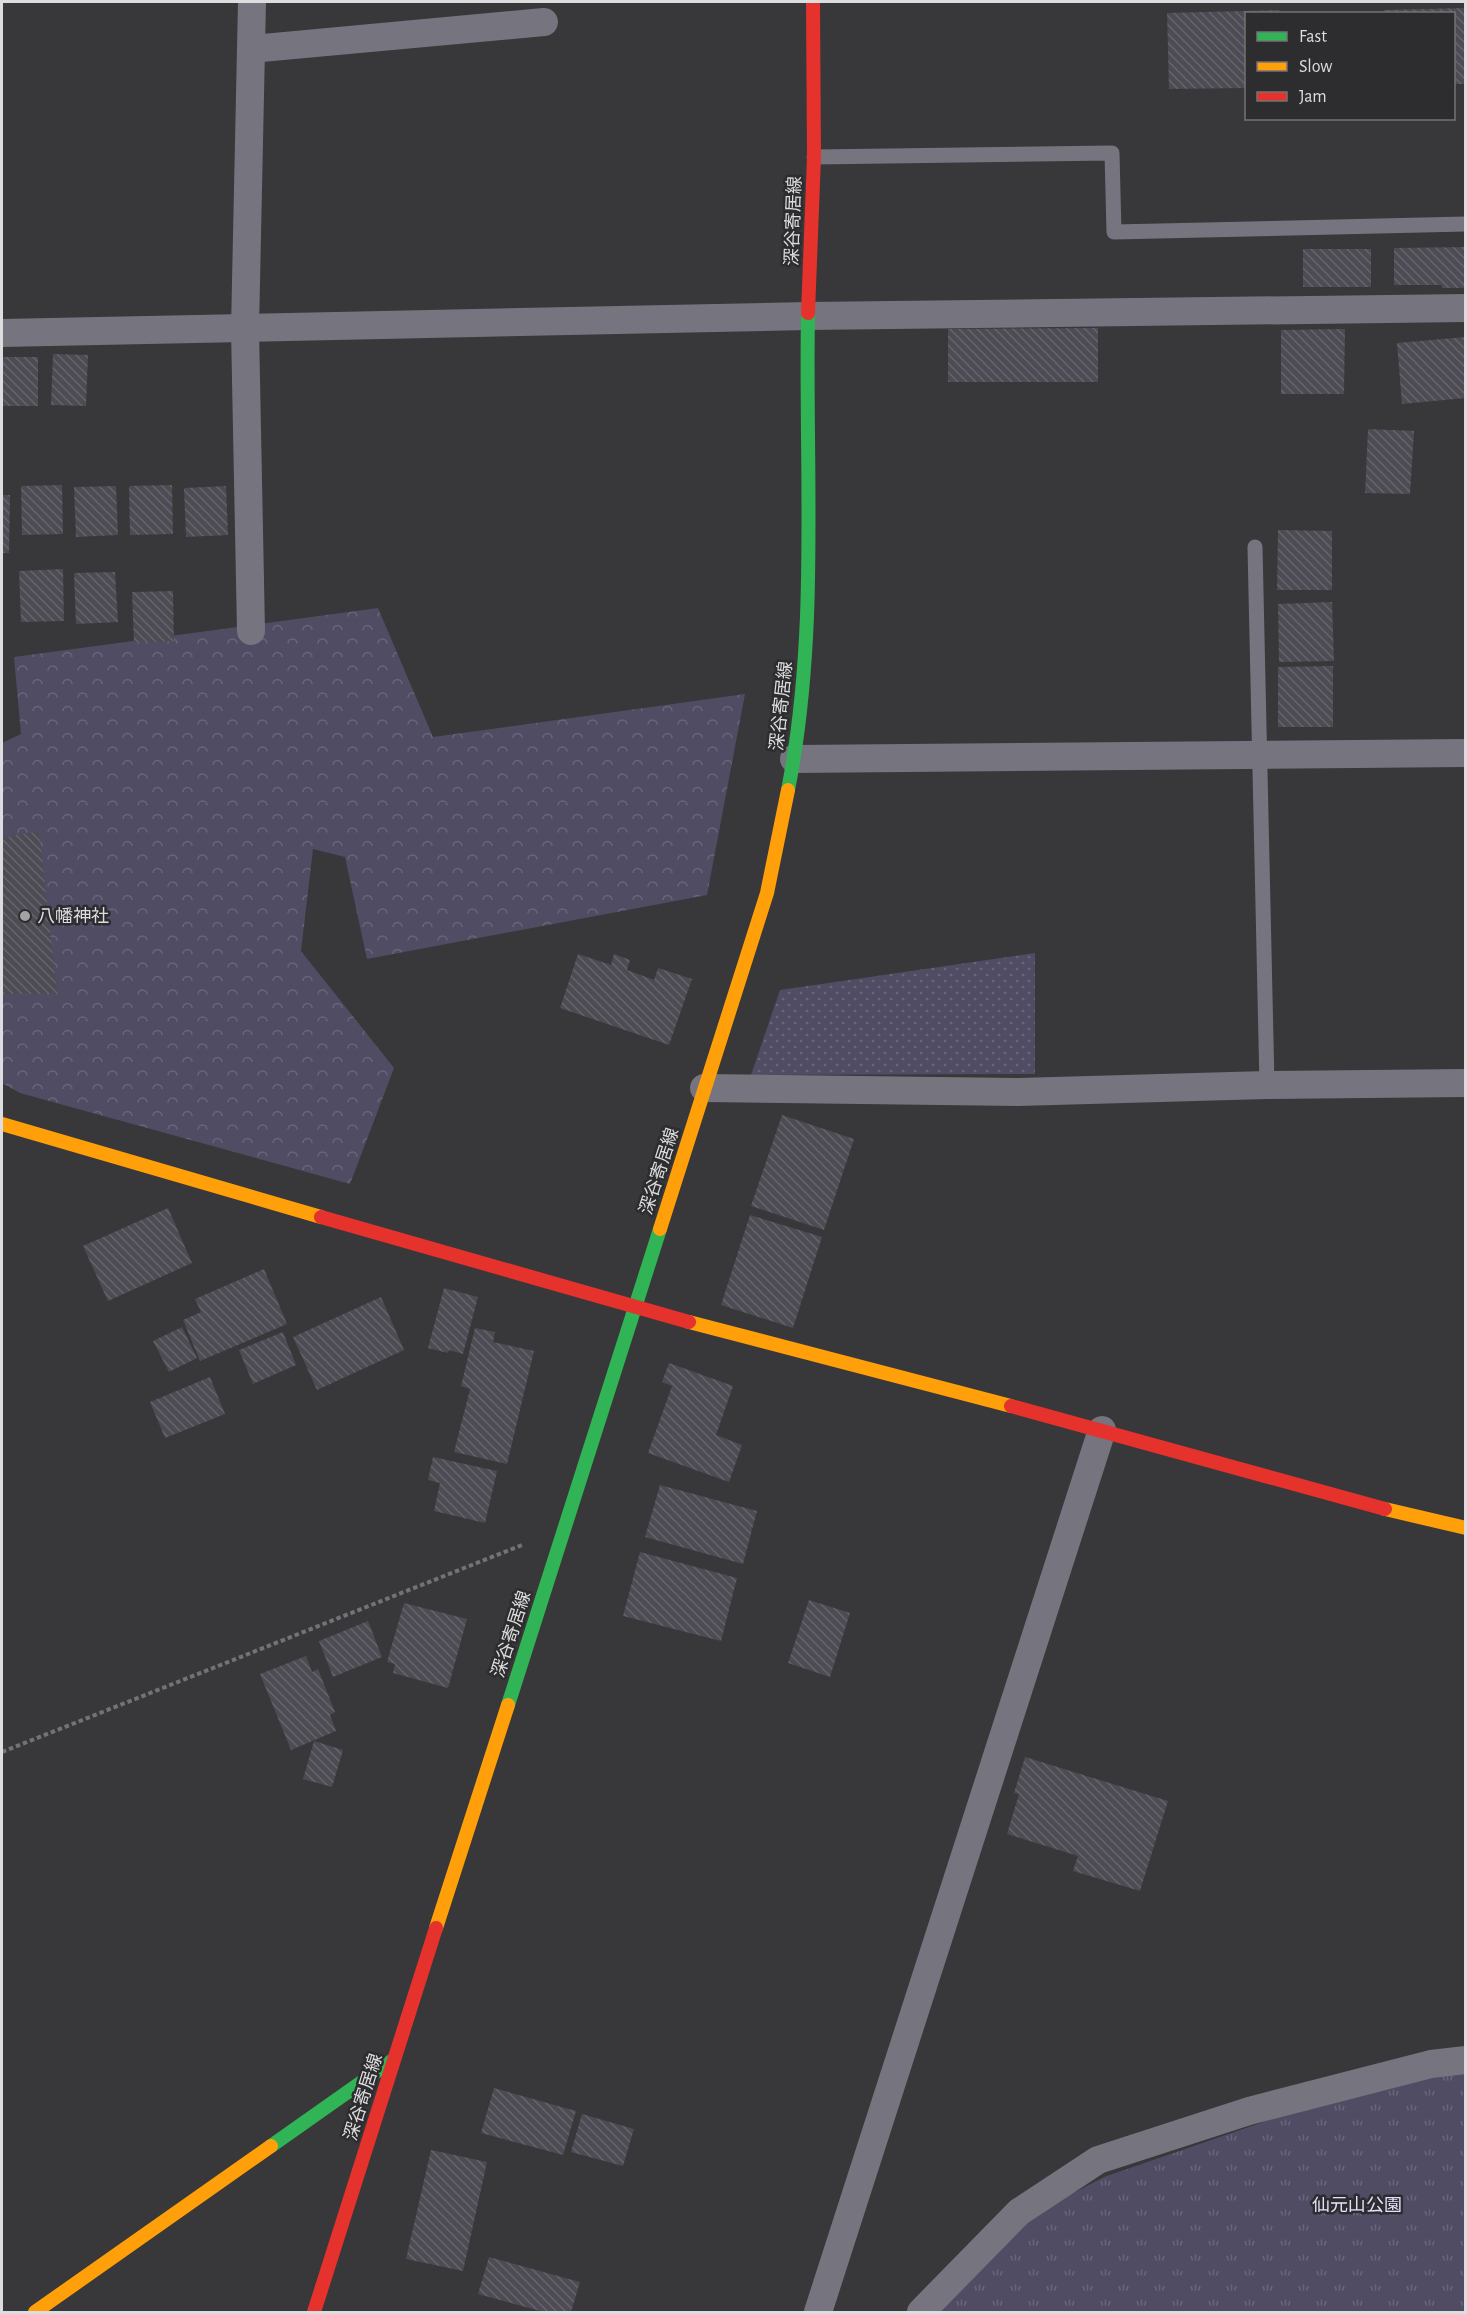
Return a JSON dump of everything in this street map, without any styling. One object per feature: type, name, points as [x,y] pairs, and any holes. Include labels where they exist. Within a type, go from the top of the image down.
[{"type":"main road","name":"深谷寄居線","points":[[314,2313],[767,892],[794,759],[804,664],[810,524],[808,316],[814,158],[813,2]]},
{"type":"main road","points":[[4,1127],[634,1308],[1102,1430],[1394,1511],[1466,1528]]},
{"type":"main road","points":[[35,2313],[393,2060]]},
{"type":"street","points":[[251,631],[245,329],[252,2]]},
{"type":"street","points":[[252,49],[543,22]]},
{"type":"street","points":[[2,333],[808,316],[1466,308]]},
{"type":"street","points":[[794,759],[1466,753]]},
{"type":"street","points":[[705,1088],[1018,1092],[1267,1085],[1466,1083]]},
{"type":"street","points":[[818,2313],[1102,1430]]},
{"type":"street","points":[[921,2313],[1019,2212],[1098,2160],[1249,2111],[1431,2064],[1466,2060]]},
{"type":"lane","points":[[814,158],[1112,153],[1114,232],[1466,224]]},
{"type":"lane","points":[[1255,547],[1267,1085]]},
{"type":"path","points":[[2,1752],[564,1528]]},
{"type":"green space","points":[[378,608],[433,737],[745,694],[707,895],[367,959],[345,857],[313,849],[301,951],[394,1068],[350,1184],[20,1093],[2,1083],[2,743],[21,734],[14,657]]},
{"type":"green space","points":[[1035,953],[1035,1074],[751,1075],[780,990]]},
{"type":"green space","name":"仙元山公園","points":[[1465,2069],[1465,2312],[940,2312],[1039,2211],[1104,2177],[1281,2116]]},
{"type":"building","points":[[1466,8],[1466,84],[1455,84],[1455,12],[1384,12],[1384,10]]},
{"type":"building","points":[[1279,10],[1279,12],[1245,12],[1245,88],[1169,89],[1167,13]]},
{"type":"building","points":[[1466,247],[1466,288],[1442,288],[1442,285],[1394,285],[1394,248]]},
{"type":"building","points":[[1303,249],[1371,249],[1371,287],[1303,287]]},
{"type":"building","points":[[1098,328],[1098,382],[948,382],[948,329]]},
{"type":"building","points":[[1345,329],[1344,394],[1281,394],[1281,330]]},
{"type":"building","points":[[1466,337],[1466,398],[1402,404],[1397,343]]},
{"type":"building","points":[[53,354],[88,355],[86,406],[51,405]]},
{"type":"building","points":[[2,357],[38,357],[38,406],[2,406]]},
{"type":"building","points":[[1368,429],[1414,431],[1410,494],[1365,493]]},
{"type":"building","points":[[62,485],[63,534],[22,535],[21,486]]},
{"type":"building","points":[[172,485],[173,534],[130,535],[129,486]]},
{"type":"building","points":[[116,486],[118,535],[76,537],[74,487]]},
{"type":"building","points":[[226,486],[228,535],[186,537],[184,488]]},
{"type":"building","points":[[2,495],[10,495],[9,553],[2,553]]},
{"type":"building","points":[[1278,530],[1332,531],[1332,590],[1277,590]]},
{"type":"building","points":[[63,569],[64,621],[21,622],[19,571]]},
{"type":"building","points":[[115,572],[118,622],[76,624],[74,573]]},
{"type":"building","points":[[173,591],[174,641],[134,643],[132,592]]},
{"type":"building","points":[[1332,602],[1334,661],[1279,662],[1278,604]]},
{"type":"building","points":[[1333,666],[1333,727],[1278,727],[1278,667]]},
{"type":"building","name":"八幡神社","points":[[39,831],[57,994],[2,994],[2,838]]},
{"type":"building","points":[[578,954],[611,965],[614,954],[630,960],[627,970],[654,980],[658,968],[692,979],[669,1045],[560,1008]]},
{"type":"building","points":[[782,1115],[854,1139],[824,1230],[751,1206]]},
{"type":"building","points":[[168,1208],[192,1263],[108,1301],[83,1246]]},
{"type":"building","points":[[750,1215],[822,1237],[793,1328],[721,1305]]},
{"type":"building","points":[[264,1269],[287,1324],[200,1361],[183,1320],[201,1312],[195,1299]]},
{"type":"building","points":[[444,1288],[478,1297],[463,1354],[428,1348]]},
{"type":"building","points":[[381,1297],[404,1350],[317,1390],[293,1337]]},
{"type":"building","points":[[182,1327],[197,1358],[169,1372],[153,1341]]},
{"type":"building","points":[[475,1328],[495,1332],[493,1342],[534,1351],[507,1464],[454,1452],[470,1389],[461,1386]]},
{"type":"building","points":[[283,1332],[296,1365],[253,1384],[239,1350]]},
{"type":"building","points":[[669,1363],[733,1386],[716,1435],[742,1445],[729,1482],[648,1453],[672,1386],[662,1382]]},
{"type":"building","points":[[210,1377],[225,1414],[165,1438],[150,1402]]},
{"type":"building","points":[[433,1457],[497,1471],[485,1523],[434,1511],[440,1483],[428,1480]]},
{"type":"building","points":[[660,1485],[757,1511],[743,1564],[645,1537]]},
{"type":"building","points":[[640,1552],[737,1578],[721,1641],[623,1616]]},
{"type":"building","points":[[809,1600],[850,1613],[830,1677],[788,1663]]},
{"type":"building","points":[[404,1603],[467,1619],[448,1688],[393,1673],[395,1664],[387,1662]]},
{"type":"building","points":[[368,1621],[382,1657],[333,1677],[319,1641]]},
{"type":"building","points":[[306,1656],[312,1672],[318,1669],[335,1712],[330,1715],[336,1731],[291,1750],[260,1674]]},
{"type":"building","points":[[314,1741],[343,1750],[332,1787],[303,1779]]},
{"type":"building","points":[[1025,1757],[1168,1801],[1140,1891],[1073,1871],[1078,1856],[1007,1834],[1019,1794],[1014,1793]]},
{"type":"building","points":[[494,2088],[576,2111],[563,2155],[481,2133]]},
{"type":"building","points":[[582,2114],[634,2129],[623,2166],[571,2152]]},
{"type":"building","points":[[431,2150],[487,2162],[463,2271],[406,2259]]},
{"type":"building","points":[[489,2257],[580,2282],[571,2312],[544,2312],[478,2294]]},
{"type":"traffic: fast","points":[[788,790],[798,731],[807,612],[808,313]]},
{"type":"traffic: fast","points":[[508,1705],[660,1229]]},
{"type":"traffic: fast","points":[[271,2146],[393,2060]]},
{"type":"traffic: slow","points":[[660,1229],[767,893],[788,790]]},
{"type":"traffic: slow","points":[[2,1124],[321,1217]]},
{"type":"traffic: slow","points":[[689,1322],[1011,1406]]},
{"type":"traffic: slow","points":[[1385,1509],[1466,1528]]},
{"type":"traffic: slow","points":[[436,1928],[508,1705]]},
{"type":"traffic: slow","points":[[35,2312],[271,2146]]},
{"type":"traffic: jam","points":[[808,313],[814,157],[813,2]]},
{"type":"traffic: jam","points":[[321,1217],[689,1322]]},
{"type":"traffic: jam","points":[[1011,1406],[1385,1509]]},
{"type":"traffic: jam","points":[[314,2312],[436,1928]]},
{"type":"place","name":"八幡神社","points":[[25,916]]}]
